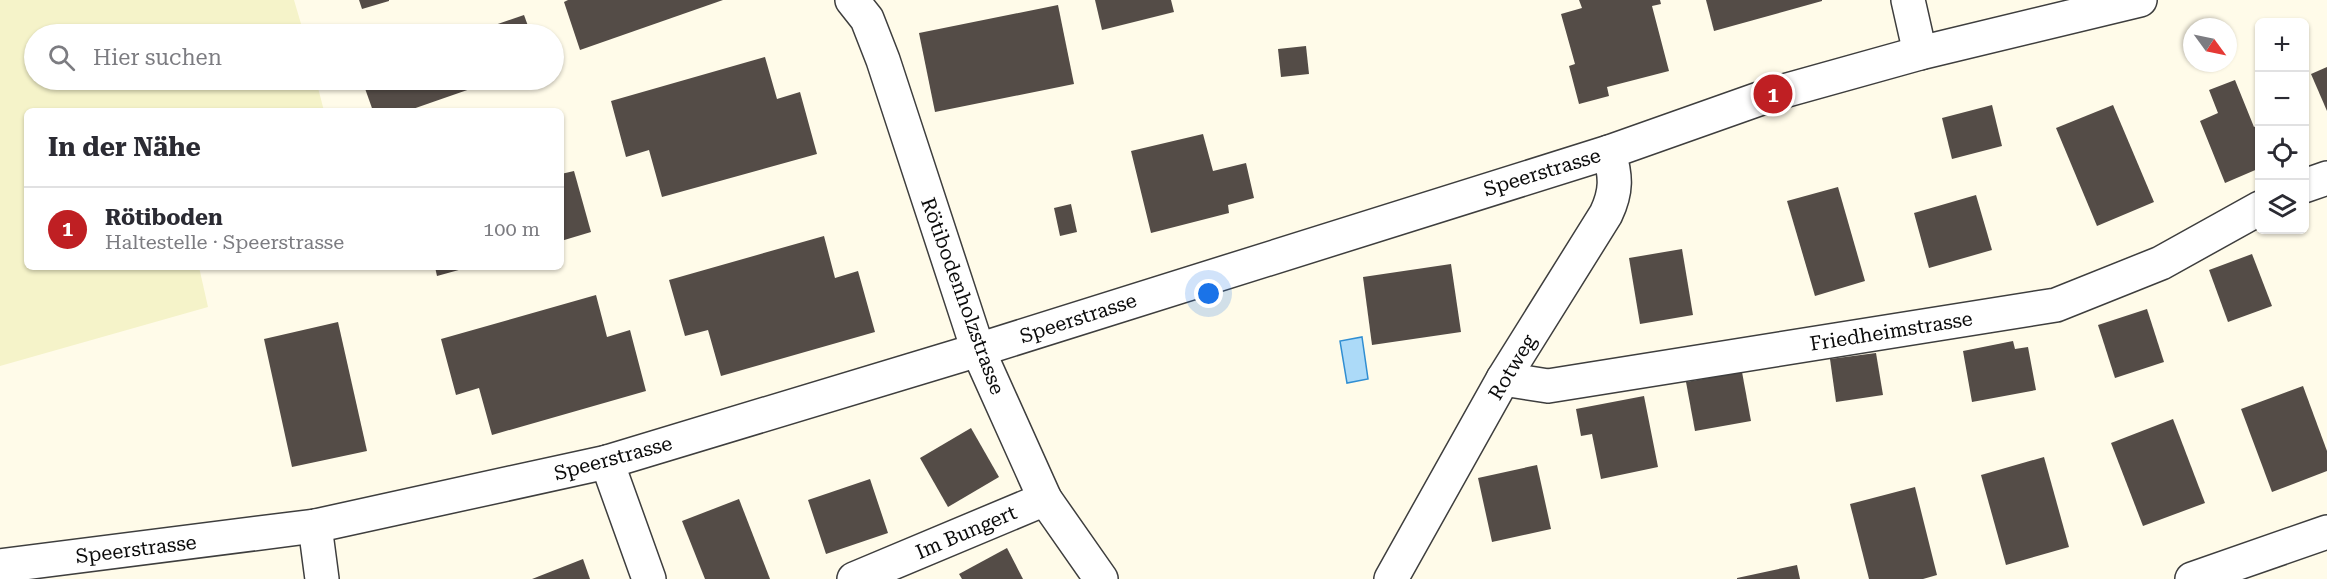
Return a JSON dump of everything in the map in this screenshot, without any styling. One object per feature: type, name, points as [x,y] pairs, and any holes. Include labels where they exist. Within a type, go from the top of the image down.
[{"type":"street","name":"Rötibodenholzstrasse","points":[[852,0],[867,19],[883,60],[978,350],[1045,499],[1101,579]]},
{"type":"street","points":[[1908,0],[1920,53]]},
{"type":"street","name":"Speerstrasse","points":[[0,566],[315,526],[607,462],[978,350],[1609,152],[1773,94],[1920,53],[2140,0]]},
{"type":"street","name":"Rotweg","points":[[1391,579],[1503,380],[1614,196],[1616,180],[1609,152]]},
{"type":"street","points":[[2309,184],[2327,178]]},
{"type":"street","name":"Friedheimstrasse","points":[[1503,380],[1548,386],[2056,305],[2161,263],[2255,210]]},
{"type":"street","points":[[607,462],[649,579]]},
{"type":"street","name":"Im Bungert","points":[[854,579],[1045,499]]},
{"type":"street","points":[[315,526],[322,579]]},
{"type":"street","points":[[2192,579],[2327,532]]},
{"type":"shaded area","points":[[0,0],[294,0],[301,24],[24,24],[24,90],[319,90],[323,108],[24,108],[24,270],[200,270],[208,307],[0,366]]},
{"type":"water","points":[[1362,337],[1368,379],[1347,383],[1340,341]]},
{"type":"building","points":[[359,0],[389,0],[389,1],[362,9]]},
{"type":"building","points":[[568,0],[723,0],[580,50],[564,2]]},
{"type":"building","points":[[1095,0],[1171,0],[1174,12],[1102,30]]},
{"type":"building","points":[[1579,0],[1660,0],[1661,4],[1652,6],[1669,71],[1607,87],[1609,96],[1579,104],[1569,66],[1575,64],[1561,14],[1582,8]]},
{"type":"building","points":[[1706,0],[1822,0],[1822,1],[1714,31]]},
{"type":"building","points":[[1058,5],[1074,84],[935,112],[919,33]]},
{"type":"building","points":[[524,15],[527,24],[498,24]]},
{"type":"building","points":[[1306,46],[1309,74],[1281,77],[1278,49]]},
{"type":"building","points":[[765,57],[777,99],[800,92],[817,154],[662,197],[649,150],[626,157],[611,101]]},
{"type":"building","points":[[2327,67],[2327,111],[2311,74]]},
{"type":"building","points":[[2235,80],[2255,126],[2255,170],[2225,183],[2200,121],[2218,113],[2209,90]]},
{"type":"building","points":[[366,90],[467,90],[416,108],[372,108]]},
{"type":"building","points":[[1992,105],[2002,146],[1952,159],[1942,118]]},
{"type":"building","points":[[2113,105],[2154,202],[2097,226],[2056,128]]},
{"type":"building","points":[[1203,134],[1213,171],[1246,163],[1254,198],[1228,205],[1229,213],[1151,233],[1131,151]]},
{"type":"building","points":[[574,171],[591,232],[564,240],[564,173]]},
{"type":"building","points":[[1838,187],[1865,281],[1815,296],[1787,201]]},
{"type":"building","points":[[1976,195],[1992,250],[1929,268],[1914,213]]},
{"type":"building","points":[[1071,204],[1077,232],[1060,236],[1054,208]]},
{"type":"building","points":[[824,236],[835,278],[858,271],[875,332],[721,376],[708,330],[685,336],[669,280]]},
{"type":"building","points":[[1682,249],[1693,315],[1640,324],[1629,258]]},
{"type":"building","points":[[2252,254],[2272,306],[2228,322],[2209,270]]},
{"type":"building","points":[[1451,264],[1461,332],[1372,345],[1363,277]]},
{"type":"building","points":[[436,270],[459,270],[437,276]]},
{"type":"building","points":[[596,295],[607,337],[630,330],[646,391],[492,435],[479,388],[456,395],[441,339]]},
{"type":"building","points":[[2147,309],[2164,362],[2115,378],[2098,325]]},
{"type":"building","points":[[338,322],[367,451],[292,467],[264,339]]},
{"type":"building","points":[[2013,341],[2015,349],[2028,347],[2036,390],[1972,402],[1963,351]]},
{"type":"building","points":[[1876,353],[1883,395],[1836,402],[1830,359]]},
{"type":"building","points":[[1742,372],[1751,421],[1695,431],[1686,382]]},
{"type":"building","points":[[2303,386],[2327,451],[2327,471],[2272,492],[2241,409]]},
{"type":"building","points":[[1644,396],[1658,467],[1601,479],[1592,434],[1581,436],[1576,409]]},
{"type":"building","points":[[2173,419],[2205,503],[2143,526],[2111,443]]},
{"type":"building","points":[[971,428],[999,477],[948,507],[920,458]]},
{"type":"building","points":[[2044,457],[2069,547],[2006,565],[1981,475]]},
{"type":"building","points":[[1537,465],[1551,529],[1492,542],[1478,478]]},
{"type":"building","points":[[870,479],[888,533],[826,554],[808,500]]},
{"type":"building","points":[[1915,487],[1937,575],[1923,579],[1869,579],[1850,504]]},
{"type":"building","points":[[739,499],[770,579],[705,579],[682,521]]},
{"type":"building","points":[[1007,548],[1023,579],[962,579],[959,574]]},
{"type":"building","points":[[583,559],[590,579],[532,579]]},
{"type":"building","points":[[1797,565],[1800,579],[1737,579],[1737,578]]},
{"type":"place","name":"Rötiboden","points":[[1773,94]]}]
